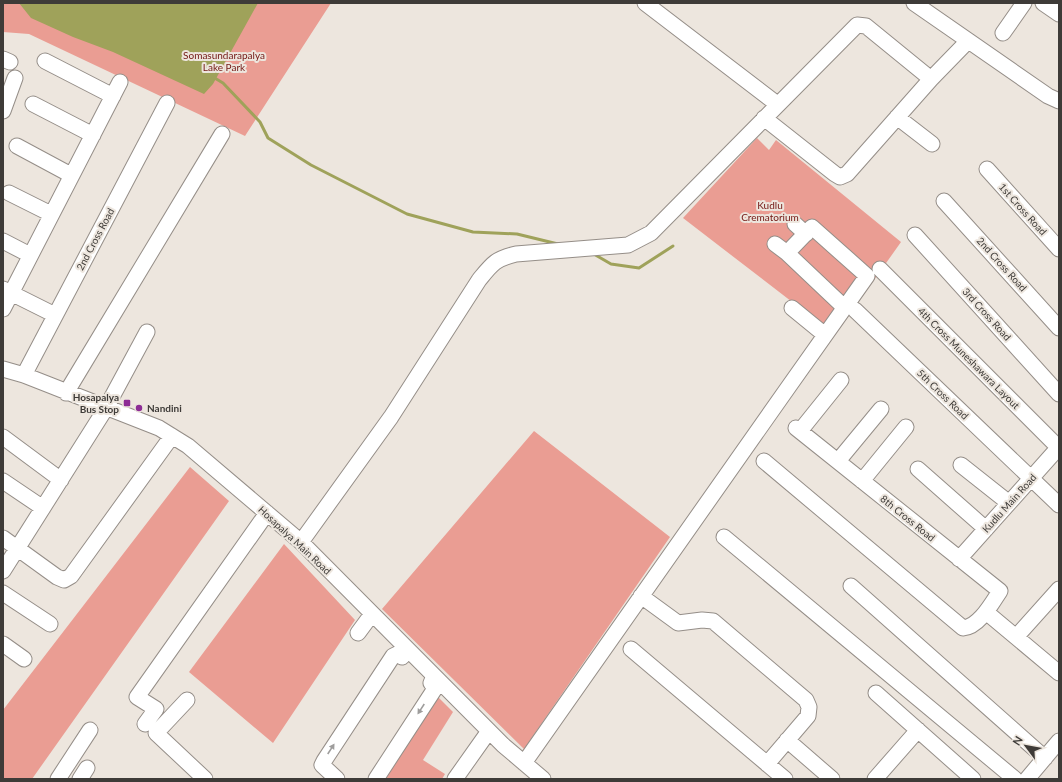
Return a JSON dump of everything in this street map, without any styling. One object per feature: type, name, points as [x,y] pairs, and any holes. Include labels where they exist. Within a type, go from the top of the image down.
[{"type":"street","points":[[645,3],[777,104]]},
{"type":"street","points":[[914,3],[968,41],[1059,101]]},
{"type":"street","points":[[1003,33],[1024,3]]},
{"type":"street","points":[[1043,3],[1059,14]]},
{"type":"street","points":[[300,542],[391,417],[479,280],[493,263],[501,257],[516,254],[581,250],[628,245],[651,233],[777,104],[857,25],[866,26],[931,79]]},
{"type":"street","points":[[764,118],[840,177],[847,174],[931,79],[968,41]]},
{"type":"street","points":[[45,61],[112,96]]},
{"type":"street","points":[[3,111],[15,78]]},
{"type":"street","points":[[3,310],[7,291],[30,255],[120,82]]},
{"type":"street","points":[[1043,91],[1059,92]]},
{"type":"street","name":"2nd Cross Road","points":[[24,375],[167,103]]},
{"type":"street","points":[[33,104],[93,135]]},
{"type":"street","points":[[898,117],[932,144]]},
{"type":"street","points":[[66,393],[222,134]]},
{"type":"street","points":[[17,146],[71,175]]},
{"type":"street","name":"1st Cross Road","points":[[988,169],[1059,250]]},
{"type":"street","points":[[9,193],[51,214]]},
{"type":"street","name":"2nd Cross Road","points":[[944,200],[1059,328]]},
{"type":"street","name":"5th Cross Road","points":[[850,308],[866,276],[812,227],[800,229],[781,249],[850,308],[1059,505]]},
{"type":"street","name":"3rd Cross Road","points":[[915,235],[1059,394]]},
{"type":"street","points":[[3,242],[30,255]]},
{"type":"street","name":"4th Cross Muneshawara Layout","points":[[880,269],[1059,448]]},
{"type":"street","points":[[7,291],[55,315]]},
{"type":"street","points":[[792,308],[827,332]]},
{"type":"street","points":[[524,763],[827,332],[850,308]]},
{"type":"street","points":[[3,571],[106,408],[147,332]]},
{"type":"street","name":"Hosapalya Main Road","points":[[3,369],[24,375],[66,393],[159,428],[188,446],[300,542],[488,731],[543,779]]},
{"type":"street","name":"8th Cross Road","points":[[841,380],[798,430],[1000,591],[986,612]]},
{"type":"street","points":[[838,461],[881,409]]},
{"type":"street","points":[[862,481],[906,427]]},
{"type":"street","points":[[3,538],[57,577],[64,580],[71,576],[172,436]]},
{"type":"street","points":[[3,437],[61,480]]},
{"type":"street","name":"Kudlu Main Road","points":[[959,559],[1059,448]]},
{"type":"street","points":[[764,461],[957,624],[963,628],[969,628],[986,612],[1059,673]]},
{"type":"street","points":[[961,465],[1009,503]]},
{"type":"street","points":[[918,469],[986,529]]},
{"type":"street","points":[[3,481],[43,508]]},
{"type":"street","points":[[146,724],[156,709],[137,697],[267,514]]},
{"type":"street","points":[[724,537],[1015,779]]},
{"type":"street","points":[[851,586],[1045,758]]},
{"type":"street","points":[[3,593],[50,624]]},
{"type":"street","points":[[641,596],[678,623],[702,620],[713,622],[806,700],[810,707],[808,716],[767,764]]},
{"type":"street","points":[[1016,637],[1057,596]]},
{"type":"street","points":[[358,633],[372,614]]},
{"type":"street","points":[[3,644],[24,659]]},
{"type":"street","points":[[631,649],[785,779]]},
{"type":"street","points":[[337,779],[322,765],[324,761],[393,656],[397,654],[402,658],[408,650]]},
{"type":"street","points":[[376,779],[434,690],[434,686],[430,683],[434,676]]},
{"type":"street","points":[[876,693],[973,779]]},
{"type":"street","points":[[187,700],[156,733],[205,779]]},
{"type":"street","points":[[58,779],[90,730]]},
{"type":"street","points":[[875,779],[918,730]]},
{"type":"street","points":[[455,779],[488,731]]},
{"type":"street","points":[[787,740],[832,779]]},
{"type":"street","points":[[1027,779],[1059,741]]},
{"type":"green space","name":"Somasundarapalya Lake Park","points":[[3,3],[331,3],[245,136],[29,34],[3,32]]},
{"type":"green space","name":"Kudlu Crematorium","points":[[757,138],[769,150],[776,140],[901,242],[835,335],[683,218]]},
{"type":"green space","points":[[534,431],[670,537],[524,749],[382,609]]},
{"type":"green space","points":[[190,467],[229,501],[32,779],[3,779],[3,710]]},
{"type":"green space","points":[[284,544],[355,620],[273,743],[189,672]]},
{"type":"green space","points":[[436,695],[453,712],[423,760],[445,774],[442,779],[380,779]]},
{"type":"shaded area","points":[[19,3],[258,3],[213,84],[204,94],[113,52],[73,37],[31,18]]},
{"type":"waterway","points":[[213,77],[223,83],[260,122],[268,138],[311,165],[407,214],[473,232],[517,234],[558,244]]},
{"type":"waterway","points":[[592,253],[611,264],[639,268],[673,246]]},
{"type":"place","name":"Hosapalya Bus Stop","points":[[127,403]]},
{"type":"place","name":"Nandini","points":[[139,408]]}]
